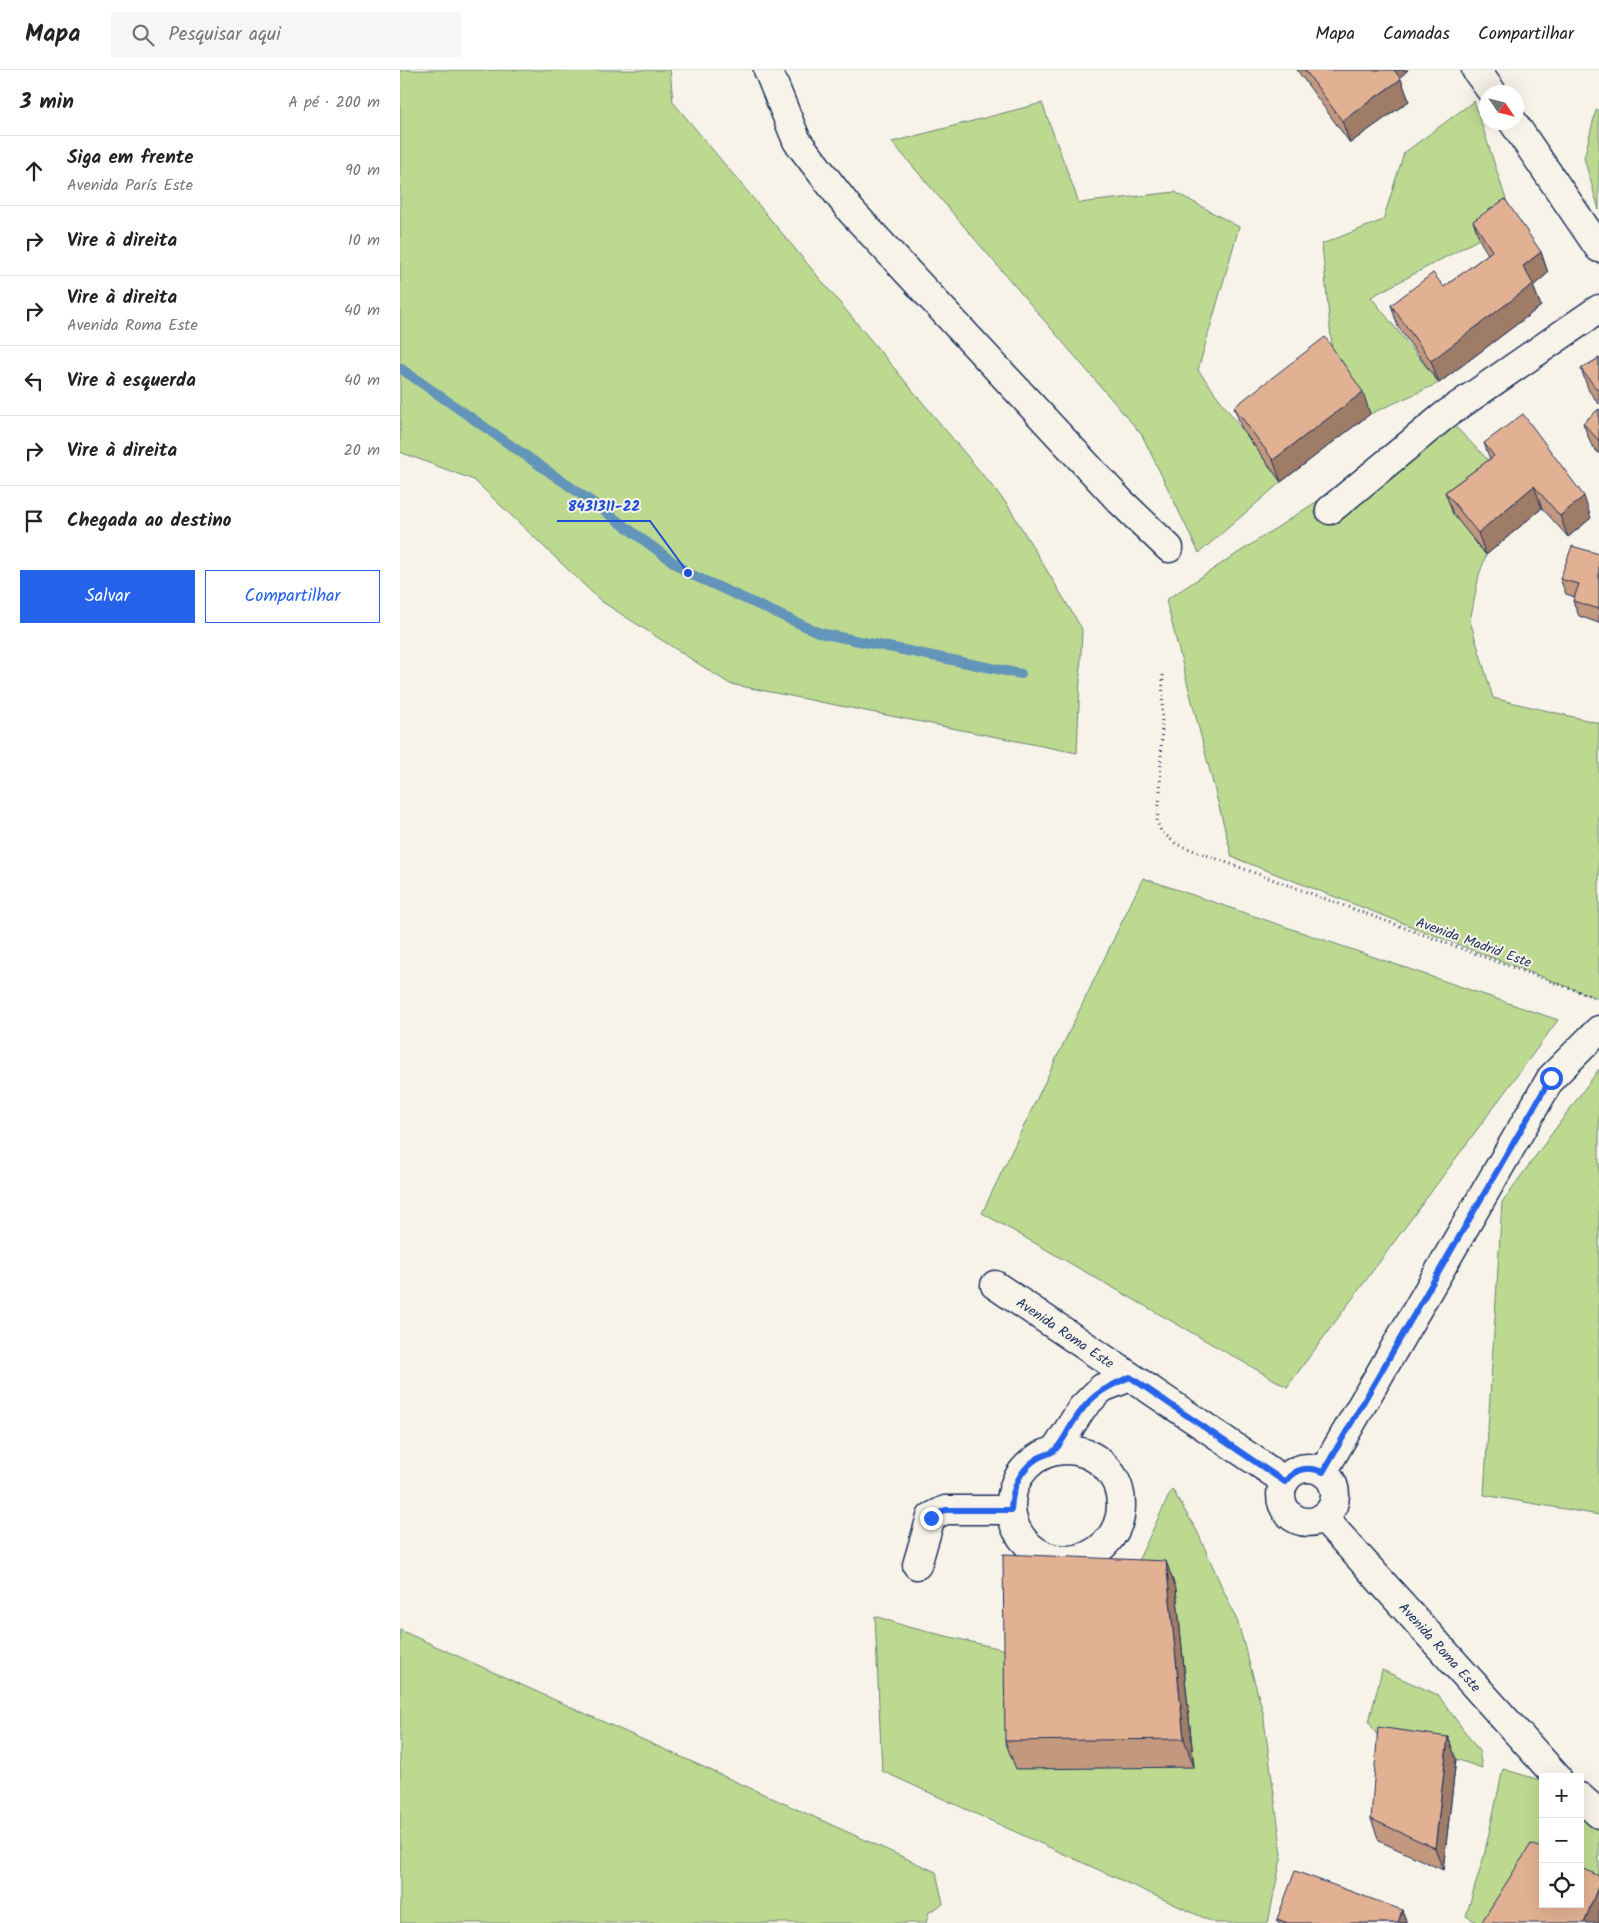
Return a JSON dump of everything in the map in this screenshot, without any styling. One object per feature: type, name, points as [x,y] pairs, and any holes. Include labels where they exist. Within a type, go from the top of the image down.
[{"type":"street","points":[[1476,70],[1487,85]]},
{"type":"street","points":[[768,71],[797,140],[852,211],[1114,494],[1169,548]]},
{"type":"street","points":[[1518,130],[1599,248]]},
{"type":"street","points":[[1330,510],[1445,415],[1599,309]]},
{"type":"street","points":[[1323,1472],[1551,1078],[1599,1030]]},
{"type":"street","name":"Avenida Roma Este","points":[[995,1285],[1285,1482]]},
{"type":"street","points":[[1055,1451],[1082,1408],[1102,1388],[1130,1377]]},
{"type":"street","points":[[1071,1450],[1086,1453],[1100,1460],[1111,1472],[1119,1486],[1122,1501],[1121,1517],[1115,1532],[1106,1545],[1093,1554],[1078,1560],[1062,1561],[1046,1558],[1033,1550],[1022,1539],[1014,1525],[1011,1510],[1012,1494],[1018,1479],[1027,1466],[1040,1457],[1055,1451],[1071,1450]]},
{"type":"street","points":[[1306,1468],[1323,1472],[1329,1478],[1335,1494],[1329,1511],[1323,1517],[1306,1521],[1297,1520],[1290,1514],[1282,1499],[1285,1482],[1298,1470],[1306,1468]]},
{"type":"street","points":[[918,1566],[931,1518],[945,1510],[1011,1510]]},
{"type":"street","name":"Avenida Roma Este","points":[[1323,1517],[1554,1773]]},
{"type":"street","points":[[1584,1801],[1599,1814]]},
{"type":"path","name":"Avenida Madrid Este","points":[[1163,675],[1160,795],[1157,822],[1161,831],[1176,844],[1599,999]]},
{"type":"green space","points":[[400,70],[670,70],[673,102],[1007,504],[1082,629],[1077,753],[730,684],[601,601],[474,480],[400,452]]},
{"type":"green space","points":[[1474,101],[1479,116],[1479,130],[1483,130],[1513,221],[1371,297],[1439,383],[1370,414],[1333,359],[1322,244],[1383,220],[1404,153]]},
{"type":"green space","points":[[1042,103],[1079,203],[1175,192],[1239,227],[1198,370],[1281,482],[1199,553],[1142,435],[892,142]]},
{"type":"green space","points":[[1596,110],[1599,110],[1599,210],[1584,158]]},
{"type":"green space","points":[[1446,417],[1492,464],[1454,514],[1486,555],[1479,575],[1470,621],[1493,698],[1599,723],[1599,999],[1232,857],[1166,600]]},
{"type":"green space","points":[[1143,878],[1558,1020],[1287,1387],[982,1213]]},
{"type":"green space","points":[[1599,1069],[1599,1515],[1484,1495],[1502,1202]]},
{"type":"green space","points":[[1172,1489],[1197,1531],[1238,1623],[1263,1712],[1282,1854],[1268,1923],[1215,1923],[882,1771],[875,1616],[908,1627],[1014,1652],[1130,1578]]},
{"type":"green space","points":[[400,1630],[936,1872],[943,1904],[929,1912],[926,1923],[400,1923]]},
{"type":"green space","points":[[1382,1670],[1438,1695],[1479,1751],[1482,1768],[1456,1759],[1385,1748],[1369,1722]]},
{"type":"green space","points":[[1503,1769],[1539,1780],[1539,1873],[1503,1923],[1478,1923],[1466,1916],[1484,1856]]},
{"type":"green space","points":[[1584,1804],[1599,1813],[1599,1894],[1584,1887]]},
{"type":"building","points":[[1305,70],[1394,70],[1401,79],[1342,121]]},
{"type":"building","points":[[1505,199],[1541,252],[1523,266],[1533,284],[1431,361],[1391,305],[1433,273],[1444,287],[1492,251],[1473,221]]},
{"type":"building","points":[[1325,337],[1363,392],[1273,460],[1234,407]]},
{"type":"building","points":[[1599,358],[1599,392],[1581,369]]},
{"type":"building","points":[[1599,409],[1599,441],[1583,423]]},
{"type":"building","points":[[1523,414],[1584,496],[1560,516],[1534,486],[1478,533],[1445,492],[1494,456],[1484,443]]},
{"type":"building","points":[[1572,546],[1599,554],[1599,609],[1573,601],[1579,584],[1560,579]]},
{"type":"building","points":[[1003,1554],[1166,1561],[1184,1739],[1005,1741]]},
{"type":"building","points":[[1378,1727],[1448,1737],[1435,1848],[1371,1819]]},
{"type":"building","points":[[1531,1844],[1539,1847],[1539,1908],[1584,1908],[1584,1869],[1599,1876],[1599,1884],[1584,1923],[1481,1923]]},
{"type":"building","points":[[1295,1871],[1402,1910],[1398,1923],[1288,1923],[1277,1919]]},
{"type":"waterway","points":[[400,368],[595,504],[688,573],[820,633],[1021,674]]},
{"type":"place","name":"8431311-22","points":[[688,573]]},
{"type":"route","points":[[931,1518],[945,1510],[978,1508],[1011,1510],[1012,1494],[1018,1479],[1027,1466],[1040,1457],[1055,1451],[1082,1408],[1102,1388],[1130,1377],[1285,1482],[1290,1474],[1298,1470],[1306,1468],[1323,1472],[1551,1078]]}]
